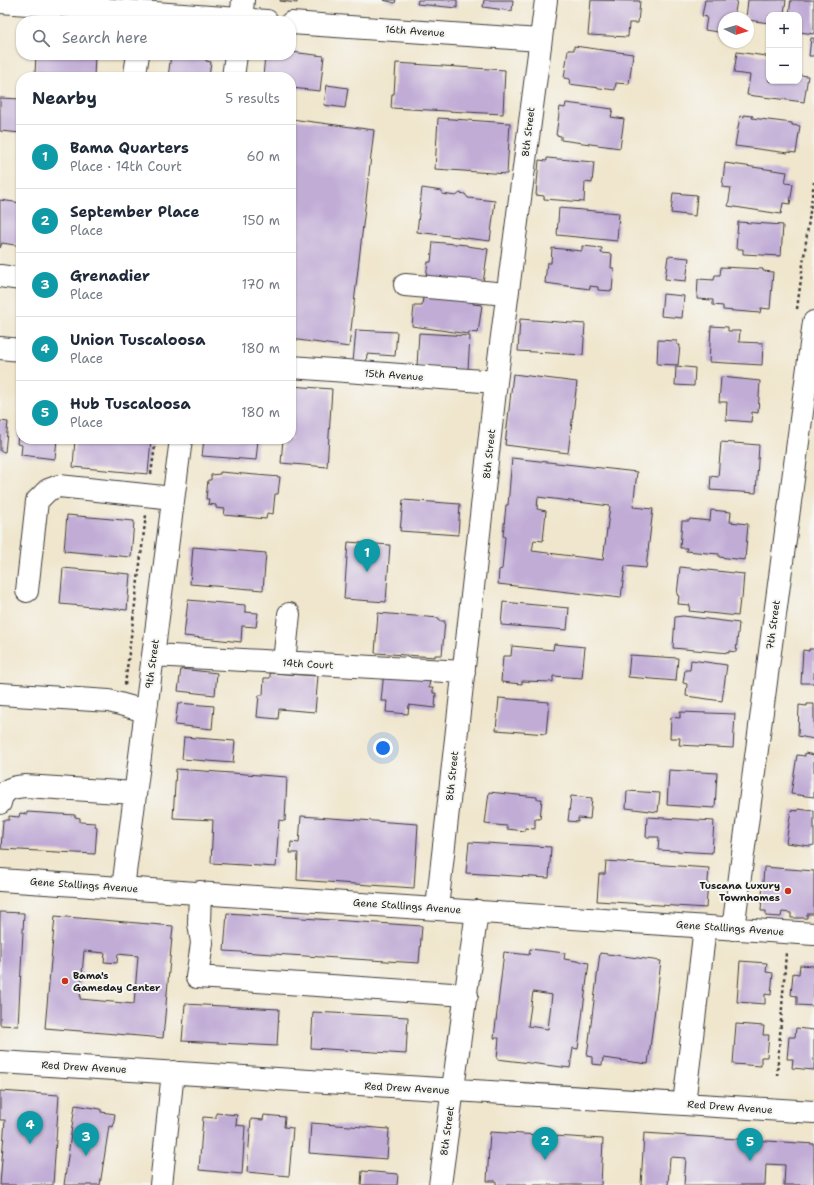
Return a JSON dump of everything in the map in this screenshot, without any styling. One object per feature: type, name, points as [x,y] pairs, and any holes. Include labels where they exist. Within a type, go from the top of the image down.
[{"type":"street","name":"8th Street","points":[[437,908],[496,382],[546,0]]},
{"type":"street","points":[[0,2],[54,3],[137,16]]},
{"type":"street","points":[[168,16],[242,13]]},
{"type":"street","name":"16th Avenue","points":[[296,23],[540,40]]},
{"type":"street","points":[[234,72],[235,60]]},
{"type":"street","points":[[0,276],[16,278]]},
{"type":"street","points":[[405,285],[507,294]]},
{"type":"street","name":"7th Street","points":[[733,929],[807,421],[814,322]]},
{"type":"street","points":[[0,348],[16,350]]},
{"type":"street","name":"15th Avenue","points":[[296,367],[496,382]]},
{"type":"street","name":"9th Street","points":[[123,888],[180,444]]},
{"type":"street","points":[[27,591],[37,501],[48,490],[59,486],[173,498]]},
{"type":"street","points":[[284,662],[289,614]]},
{"type":"street","name":"14th Court","points":[[153,655],[464,672]]},
{"type":"street","points":[[0,694],[109,701],[145,711]]},
{"type":"street","points":[[0,803],[5,791],[13,787],[135,793]]},
{"type":"street","name":"Gene Stallings Avenue","points":[[0,880],[814,934]]},
{"type":"street","points":[[210,893],[199,922],[202,943],[197,977],[467,995]]},
{"type":"street","name":"8th Street","points":[[440,1185],[467,995],[477,911]]},
{"type":"street","points":[[684,1104],[705,927]]},
{"type":"street","name":"Red Drew Avenue","points":[[0,1062],[814,1112]]},
{"type":"street","points":[[161,1185],[173,1072]]},
{"type":"path","points":[[777,1076],[787,932]]},
{"type":"building","points":[[297,0],[297,3],[280,1]]},
{"type":"building","points":[[383,0],[396,0],[395,3]]},
{"type":"building","points":[[418,0],[457,0],[457,8],[417,4]]},
{"type":"building","points":[[484,0],[513,0],[512,11],[483,7]]},
{"type":"building","points":[[591,0],[640,1],[638,23],[629,23],[628,37],[588,35]]},
{"type":"building","points":[[705,0],[737,0],[735,12],[718,12],[718,32],[705,30],[707,17],[702,16]]},
{"type":"building","points":[[748,0],[786,0],[784,12],[766,12],[766,23],[754,21],[754,12],[747,12]]},
{"type":"building","points":[[791,0],[814,0],[814,34],[802,32],[802,12],[789,12]]},
{"type":"building","points":[[811,38],[814,38],[814,56],[809,56]]},
{"type":"building","points":[[574,46],[633,54],[629,84],[616,83],[615,90],[569,84],[570,79],[564,78],[568,50],[574,50]]},
{"type":"building","points":[[737,52],[766,56],[766,84],[802,84],[802,75],[808,76],[804,102],[747,95],[750,75],[734,73]]},
{"type":"building","points":[[296,53],[324,56],[320,91],[296,89],[296,72],[263,72],[265,60],[296,60]]},
{"type":"building","points":[[36,60],[95,60],[94,72],[35,72]]},
{"type":"building","points":[[170,60],[206,60],[211,62],[210,72],[169,72]]},
{"type":"building","points":[[396,63],[505,70],[503,114],[391,108],[392,94],[394,94]]},
{"type":"building","points":[[327,85],[348,88],[345,108],[324,105]]},
{"type":"building","points":[[0,98],[16,99],[16,133],[0,131]]},
{"type":"building","points":[[566,103],[613,109],[611,117],[624,119],[620,148],[561,140],[561,136],[556,135],[560,107],[565,108]]},
{"type":"building","points":[[744,115],[753,116],[752,118],[792,123],[792,125],[800,126],[796,153],[735,146],[740,116],[744,117]]},
{"type":"building","points":[[438,118],[510,123],[507,174],[435,169]]},
{"type":"building","points":[[296,120],[374,130],[349,347],[296,340]]},
{"type":"building","points":[[547,158],[594,162],[592,183],[585,182],[584,202],[544,199],[544,196],[536,195],[539,160],[547,161]]},
{"type":"building","points":[[725,163],[787,172],[785,183],[793,184],[790,204],[783,203],[781,214],[728,206],[731,188],[722,187]]},
{"type":"building","points":[[422,188],[442,191],[442,194],[456,196],[460,193],[465,194],[468,198],[495,201],[490,241],[417,232]]},
{"type":"building","points":[[673,193],[697,195],[695,216],[671,213]]},
{"type":"building","points":[[0,200],[16,202],[16,245],[2,243],[0,248]]},
{"type":"building","points":[[559,208],[619,213],[617,241],[557,235]]},
{"type":"building","points":[[738,222],[783,225],[781,256],[743,254],[743,249],[736,249]]},
{"type":"building","points":[[433,242],[467,245],[488,249],[483,283],[426,277],[428,262],[431,262]]},
{"type":"building","points":[[582,246],[602,248],[601,253],[612,254],[611,268],[614,268],[612,291],[598,290],[598,287],[590,286],[590,289],[545,283],[547,263],[551,263],[552,248],[582,251]]},
{"type":"building","points":[[668,256],[689,258],[686,281],[665,279]]},
{"type":"building","points":[[721,267],[763,269],[763,271],[773,272],[770,309],[761,308],[760,313],[723,310],[723,306],[713,305],[713,300],[697,299],[698,279],[714,280],[715,275],[720,275]]},
{"type":"building","points":[[663,294],[684,296],[682,318],[661,316]]},
{"type":"building","points":[[423,297],[473,301],[473,304],[482,305],[478,333],[469,332],[468,334],[412,326],[414,306],[422,306]]},
{"type":"building","points":[[520,319],[585,324],[583,355],[518,351]]},
{"type":"building","points":[[711,326],[728,327],[728,331],[740,331],[739,342],[763,343],[762,365],[709,362]]},
{"type":"building","points":[[356,330],[397,332],[395,356],[367,354],[366,363],[353,362]]},
{"type":"building","points":[[419,333],[470,336],[468,370],[417,366]]},
{"type":"building","points":[[658,340],[677,341],[677,345],[680,345],[678,365],[657,364]]},
{"type":"building","points":[[676,366],[695,368],[694,386],[675,385]]},
{"type":"building","points":[[513,374],[577,382],[568,453],[505,445]]},
{"type":"building","points":[[721,377],[760,381],[758,413],[752,412],[751,422],[726,420],[727,402],[719,402]]},
{"type":"building","points":[[296,386],[332,389],[327,467],[281,463],[283,444],[296,444]]},
{"type":"building","points":[[0,421],[8,422],[5,452],[0,451]]},
{"type":"building","points":[[721,442],[759,445],[756,493],[710,490],[711,476],[718,477]]},
{"type":"building","points":[[17,444],[56,444],[55,459],[21,455],[22,445]]},
{"type":"building","points":[[75,444],[151,444],[148,474],[73,467]]},
{"type":"building","points":[[203,444],[258,444],[256,460],[202,456]]},
{"type":"building","points":[[512,458],[637,472],[633,507],[653,509],[646,568],[625,566],[621,598],[498,584],[499,570],[502,569],[505,537],[503,536],[506,505],[508,505]],"holes":[[[538,497],[610,506],[603,560],[532,551],[534,540],[543,541],[546,511],[537,509]]]},
{"type":"building","points":[[220,472],[280,477],[278,494],[275,494],[273,514],[267,513],[266,519],[224,515],[225,509],[216,508],[216,505],[208,504],[209,499],[206,499],[208,480],[211,480],[211,475],[220,474]]},
{"type":"building","points":[[403,500],[460,504],[458,535],[400,531]]},
{"type":"building","points":[[711,510],[731,512],[730,522],[748,524],[745,560],[719,557],[719,554],[686,551],[687,548],[680,548],[682,521],[689,521],[690,519],[710,521]]},
{"type":"building","points":[[67,515],[134,521],[131,557],[64,551]]},
{"type":"building","points":[[348,542],[390,545],[386,602],[344,599]]},
{"type":"building","points":[[193,547],[266,553],[263,590],[190,584]]},
{"type":"building","points":[[680,567],[744,574],[742,599],[740,599],[738,616],[689,611],[690,605],[678,604],[679,596],[677,595]]},
{"type":"building","points":[[63,568],[130,574],[127,610],[60,604]]},
{"type":"building","points":[[188,600],[245,605],[245,612],[258,613],[256,627],[242,626],[241,642],[184,636]]},
{"type":"building","points":[[503,602],[569,608],[567,630],[501,625]]},
{"type":"building","points":[[378,613],[439,618],[439,621],[445,621],[442,655],[435,655],[435,657],[375,653]]},
{"type":"building","points":[[683,616],[739,623],[736,652],[729,651],[729,653],[673,648],[675,617]]},
{"type":"building","points":[[554,644],[585,647],[582,678],[553,676],[553,682],[522,681],[522,684],[501,682],[503,656],[511,656],[512,646],[553,650]]},
{"type":"building","points":[[809,649],[814,649],[814,683],[801,683],[803,650],[809,651]]},
{"type":"building","points":[[630,655],[678,658],[676,681],[628,677]]},
{"type":"building","points":[[691,660],[727,665],[722,701],[686,696],[687,684],[683,683],[685,670],[690,670]]},
{"type":"building","points":[[181,669],[217,673],[215,695],[178,691]]},
{"type":"building","points":[[384,672],[430,677],[429,688],[433,688],[433,693],[436,693],[435,708],[409,705],[408,714],[386,712],[387,701],[381,701]]},
{"type":"building","points":[[270,673],[318,676],[315,712],[279,709],[278,719],[257,717],[259,695],[263,695],[264,678],[270,678]]},
{"type":"building","points":[[499,698],[549,702],[546,734],[496,730]]},
{"type":"building","points":[[178,703],[214,706],[212,729],[175,725]]},
{"type":"building","points":[[807,704],[814,704],[814,739],[798,736],[799,705],[807,706]]},
{"type":"building","points":[[680,712],[735,714],[733,748],[679,745],[680,738],[670,738],[671,717],[680,718]]},
{"type":"building","points":[[184,737],[235,741],[233,763],[182,759]]},
{"type":"building","points":[[805,753],[814,755],[814,797],[791,794],[797,755],[805,756]]},
{"type":"building","points":[[176,769],[287,777],[285,821],[279,820],[276,867],[211,863],[213,820],[173,818]]},
{"type":"building","points":[[669,770],[717,773],[715,808],[667,805]]},
{"type":"building","points":[[627,791],[660,793],[658,812],[626,808]]},
{"type":"building","points":[[489,792],[537,797],[537,799],[542,799],[540,819],[535,819],[535,829],[525,828],[525,831],[507,829],[507,826],[485,824]]},
{"type":"building","points":[[571,796],[592,798],[590,819],[578,818],[578,822],[568,821]]},
{"type":"building","points":[[798,809],[814,811],[814,845],[810,846],[786,843],[791,810],[798,811]]},
{"type":"building","points":[[27,812],[75,815],[75,817],[80,818],[80,822],[95,823],[95,826],[97,827],[95,854],[1,849],[3,820],[9,820],[9,816],[19,817],[20,813],[27,814]]},
{"type":"building","points":[[301,816],[418,824],[414,888],[297,880],[298,853],[290,853],[291,842],[299,843]]},
{"type":"building","points":[[647,817],[714,821],[712,853],[658,850],[659,837],[646,837]]},
{"type":"building","points":[[469,842],[551,847],[549,878],[466,873]]},
{"type":"building","points":[[606,861],[709,868],[706,908],[597,901],[599,874],[605,874]]},
{"type":"building","name":"Tuscana Luxury Townhomes","points":[[764,867],[814,871],[814,914],[807,914],[807,918],[791,918],[791,913],[782,912],[781,917],[766,916],[766,911],[761,911]]},
{"type":"building","points":[[0,912],[24,913],[18,1026],[0,1025]]},
{"type":"building","points":[[227,913],[422,926],[419,963],[224,951]]},
{"type":"building","name":"Bama's Gameday Center","points":[[55,916],[173,926],[163,1038],[45,1028]],"holes":[[[84,951],[105,953],[104,962],[117,963],[118,954],[138,956],[134,1004],[80,999]]]},
{"type":"building","points":[[530,949],[565,953],[564,959],[589,963],[578,1049],[573,1048],[570,1068],[497,1059],[499,1038],[494,1038],[504,952],[529,955]],"holes":[[[533,992],[552,995],[548,1029],[528,1026]]]},
{"type":"building","points":[[600,953],[661,961],[648,1064],[603,1058],[602,1065],[592,1064],[592,1057],[587,1056]]},
{"type":"building","points":[[740,961],[767,963],[766,972],[773,973],[771,995],[765,994],[765,1004],[737,1002]]},
{"type":"building","points":[[800,965],[814,966],[814,1006],[797,1005],[797,996],[791,995],[793,973],[799,974]]},
{"type":"building","points":[[185,1004],[279,1009],[277,1046],[182,1041]]},
{"type":"building","points":[[313,1012],[408,1017],[406,1054],[311,1048]]},
{"type":"building","points":[[736,1024],[764,1026],[763,1035],[769,1035],[767,1057],[761,1057],[761,1066],[733,1064]]},
{"type":"building","points":[[796,1028],[814,1030],[814,1070],[792,1068],[793,1059],[787,1059],[789,1037],[795,1037]]},
{"type":"building","points":[[0,1091],[59,1095],[53,1185],[0,1185],[5,1120],[0,1120]]},
{"type":"building","points":[[75,1105],[101,1109],[101,1112],[115,1114],[113,1127],[109,1126],[100,1185],[64,1185]]},
{"type":"building","points":[[216,1113],[237,1115],[236,1125],[245,1126],[242,1174],[199,1170],[203,1117],[216,1118]]},
{"type":"building","points":[[264,1115],[285,1117],[284,1127],[293,1128],[289,1176],[247,1172],[251,1119],[263,1120]]},
{"type":"building","points":[[311,1123],[389,1129],[387,1159],[309,1153]]},
{"type":"building","points":[[490,1132],[603,1139],[601,1185],[496,1185],[496,1181],[487,1181]]},
{"type":"building","points":[[644,1133],[814,1144],[814,1185],[784,1185],[785,1165],[766,1164],[765,1185],[684,1185],[686,1158],[670,1157],[668,1185],[641,1185]]},
{"type":"building","points":[[362,1171],[398,1174],[397,1185],[361,1185]]},
{"type":"place","name":"Bama Quarters","points":[[367,572]]},
{"type":"place","name":"Tuscana Luxury Townhomes","points":[[788,891]]},
{"type":"place","name":"Bama's Gameday Center","points":[[65,981]]},
{"type":"place","name":"Union Tuscaloosa","points":[[30,1144]]},
{"type":"place","name":"Grenadier","points":[[86,1156]]},
{"type":"place","name":"September Place","points":[[545,1160]]},
{"type":"place","name":"Hub Tuscaloosa","points":[[750,1161]]}]
